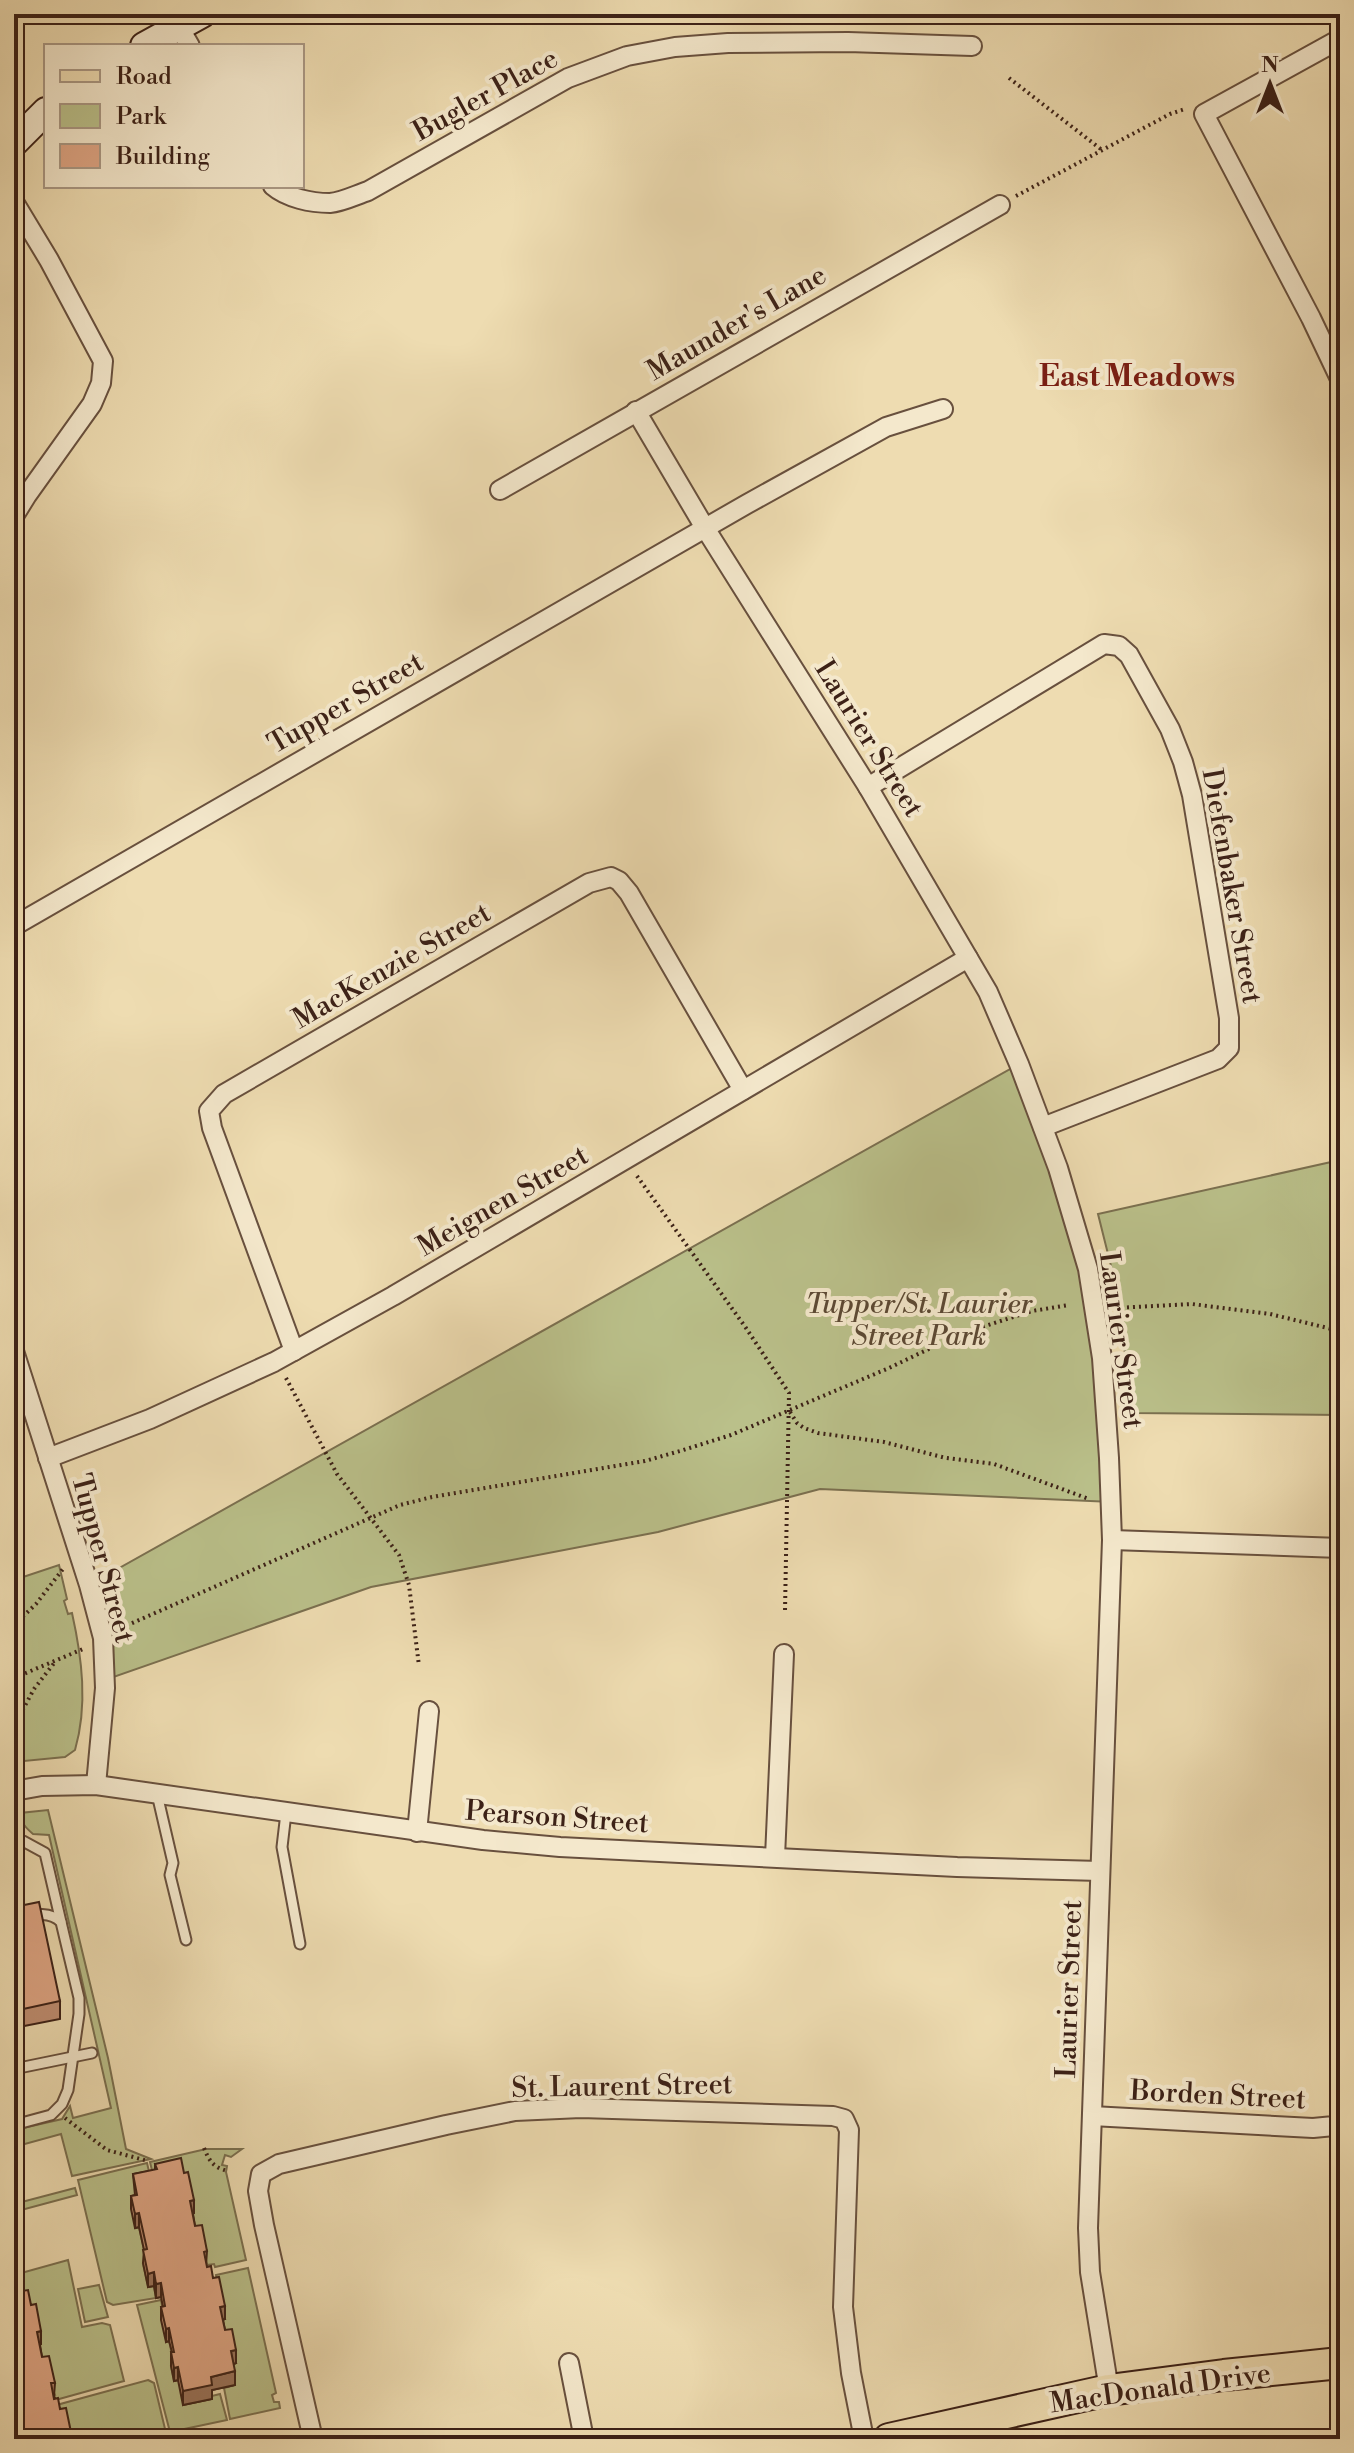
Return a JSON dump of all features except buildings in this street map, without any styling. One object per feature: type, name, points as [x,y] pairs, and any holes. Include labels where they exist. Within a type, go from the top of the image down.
[{"type":"main road","name":"MacDonald Drive","points":[[889,2439],[1109,2390],[1340,2363]]},
{"type":"street","points":[[149,44],[190,29]]},
{"type":"street","points":[[1340,39],[1204,114],[1340,379]]},
{"type":"street","name":"Bugler Place","points":[[275,188],[298,199],[332,203],[368,191],[568,78],[627,56],[675,47],[728,43],[848,42],[972,46]]},
{"type":"street","points":[[14,143],[44,113]]},
{"type":"street","points":[[14,202],[103,361],[101,383],[92,404],[14,516]]},
{"type":"street","name":"Maunder's Lane","points":[[500,490],[1000,205]]},
{"type":"street","name":"Tupper Street","points":[[14,926],[886,427],[943,409]]},
{"type":"street","name":"Laurier Street","points":[[636,411],[705,528],[868,787],[968,958],[1005,1028],[1075,1220],[1095,1307],[1109,1458],[1112,1540],[1088,2228],[1090,2272],[1109,2390]]},
{"type":"street","name":"Diefenbaker Street","points":[[868,787],[1104,644],[1119,646],[1129,655],[1170,729],[1192,795],[1229,1018],[1229,1048],[1218,1059],[1043,1127]]},
{"type":"street","name":"MacKenzie Street","points":[[294,1351],[212,1128],[209,1111],[224,1094],[251,1078],[589,883],[611,877],[629,893],[743,1090]]},
{"type":"street","name":"Meignen Street","points":[[48,1458],[150,1419],[294,1351],[968,958]]},
{"type":"street","name":"Tupper Street","points":[[14,1351],[103,1638],[105,1688],[96,1785]]},
{"type":"street","points":[[1112,1540],[1340,1548]]},
{"type":"street","points":[[775,1857],[784,1654]]},
{"type":"street","points":[[417,1832],[429,1711]]},
{"type":"street","name":"Pearson Street","points":[[14,1791],[42,1786],[96,1785],[417,1832],[560,1847],[942,1867],[1100,1871]]},
{"type":"street","name":"St. Laurent Street","points":[[313,2436],[264,2225],[258,2191],[261,2174],[279,2164],[446,2125],[515,2111],[581,2108],[789,2114],[844,2119],[849,2130],[843,2307],[851,2373],[864,2439]]},
{"type":"street","name":"Borden Street","points":[[1092,2116],[1313,2128],[1334,2126],[1340,2121]]},
{"type":"street","points":[[569,2363],[584,2439]]},
{"type":"lane","points":[[157,1794],[173,1863],[170,1875],[186,1940]]},
{"type":"lane","points":[[286,1813],[282,1847],[300,1944]]},
{"type":"lane","points":[[14,1843],[23,1841],[45,1853],[79,1998],[68,2090],[58,2110],[51,2115],[14,2125]]},
{"type":"lane","points":[[14,1919],[44,1913],[57,1917],[61,1922]]},
{"type":"lane","points":[[14,2069],[92,2053]]},
{"type":"lane","points":[[287,2439],[313,2436]]},
{"type":"path","points":[[1009,78],[1102,150]]},
{"type":"path","points":[[1179,100],[1184,108],[1204,114]]},
{"type":"path","points":[[1000,205],[1184,108]]},
{"type":"path","points":[[637,1176],[789,1393],[785,1611]]},
{"type":"path","points":[[1115,1308],[1192,1304],[1270,1314],[1340,1331]]},
{"type":"path","points":[[121,1628],[400,1505],[645,1461],[731,1435],[889,1368],[960,1334],[1032,1311],[1069,1305]]},
{"type":"path","points":[[286,1378],[337,1474],[399,1555],[409,1585],[419,1666]]},
{"type":"path","points":[[789,1409],[797,1423],[818,1433],[884,1442],[946,1458],[994,1464],[1089,1499]]},
{"type":"path","points":[[14,1625],[36,1604],[63,1569]]},
{"type":"path","points":[[14,1678],[83,1649]]},
{"type":"path","points":[[14,1726],[34,1689],[55,1662]]},
{"type":"path","points":[[58,2110],[71,2124],[107,2150],[148,2161]]},
{"type":"path","points":[[204,2148],[218,2169],[228,2171]]},
{"type":"green space","name":"Tupper/St. Laurier Street Park","points":[[1019,1064],[1075,1220],[1112,1502],[820,1489],[658,1532],[371,1587],[105,1680],[89,1585]]},
{"type":"green space","points":[[1340,1160],[1340,1415],[1132,1413],[1129,1383],[1133,1382],[1133,1376],[1128,1376],[1116,1286],[1098,1214]]},
{"type":"green space","points":[[59,1565],[67,1599],[64,1601],[68,1614],[72,1613],[79,1647],[82,1699],[79,1733],[75,1750],[65,1757],[14,1762],[14,1580]]},
{"type":"green space","points":[[48,1810],[108,2058],[126,2149],[151,2159],[72,2176],[61,2134],[14,2147],[14,2130],[62,2119],[70,2106],[73,2118],[111,2108],[49,1835],[33,1834],[24,1825],[20,1813]]},
{"type":"green space","points":[[206,2149],[242,2149],[231,2157],[225,2155],[222,2165],[227,2166],[246,2260],[215,2267],[214,2264],[207,2265],[202,2238],[155,2183],[150,2162]]},
{"type":"green space","points":[[147,2163],[152,2184],[137,2208],[136,2228],[139,2227],[147,2263],[143,2264],[148,2286],[154,2286],[156,2298],[113,2305],[107,2302],[78,2180]]},
{"type":"green space","points":[[75,2188],[77,2195],[14,2212],[14,2204]]},
{"type":"green space","points":[[68,2260],[82,2327],[102,2323],[110,2325],[124,2381],[52,2401],[51,2397],[55,2395],[14,2306],[14,2275]]},
{"type":"green space","points":[[248,2268],[276,2393],[272,2395],[280,2408],[230,2419],[224,2388],[235,2385],[231,2365],[236,2363],[225,2344],[220,2320],[225,2319],[216,2275]]},
{"type":"green space","points":[[99,2285],[108,2317],[85,2322],[78,2289]]},
{"type":"green space","points":[[161,2300],[174,2365],[171,2366],[174,2381],[212,2396],[220,2394],[227,2420],[170,2432],[137,2305]]},
{"type":"green space","points":[[148,2380],[154,2383],[166,2433],[151,2439],[70,2439],[53,2406]]},
{"type":"district","name":"East Meadows","points":[[1137,376]]}]
